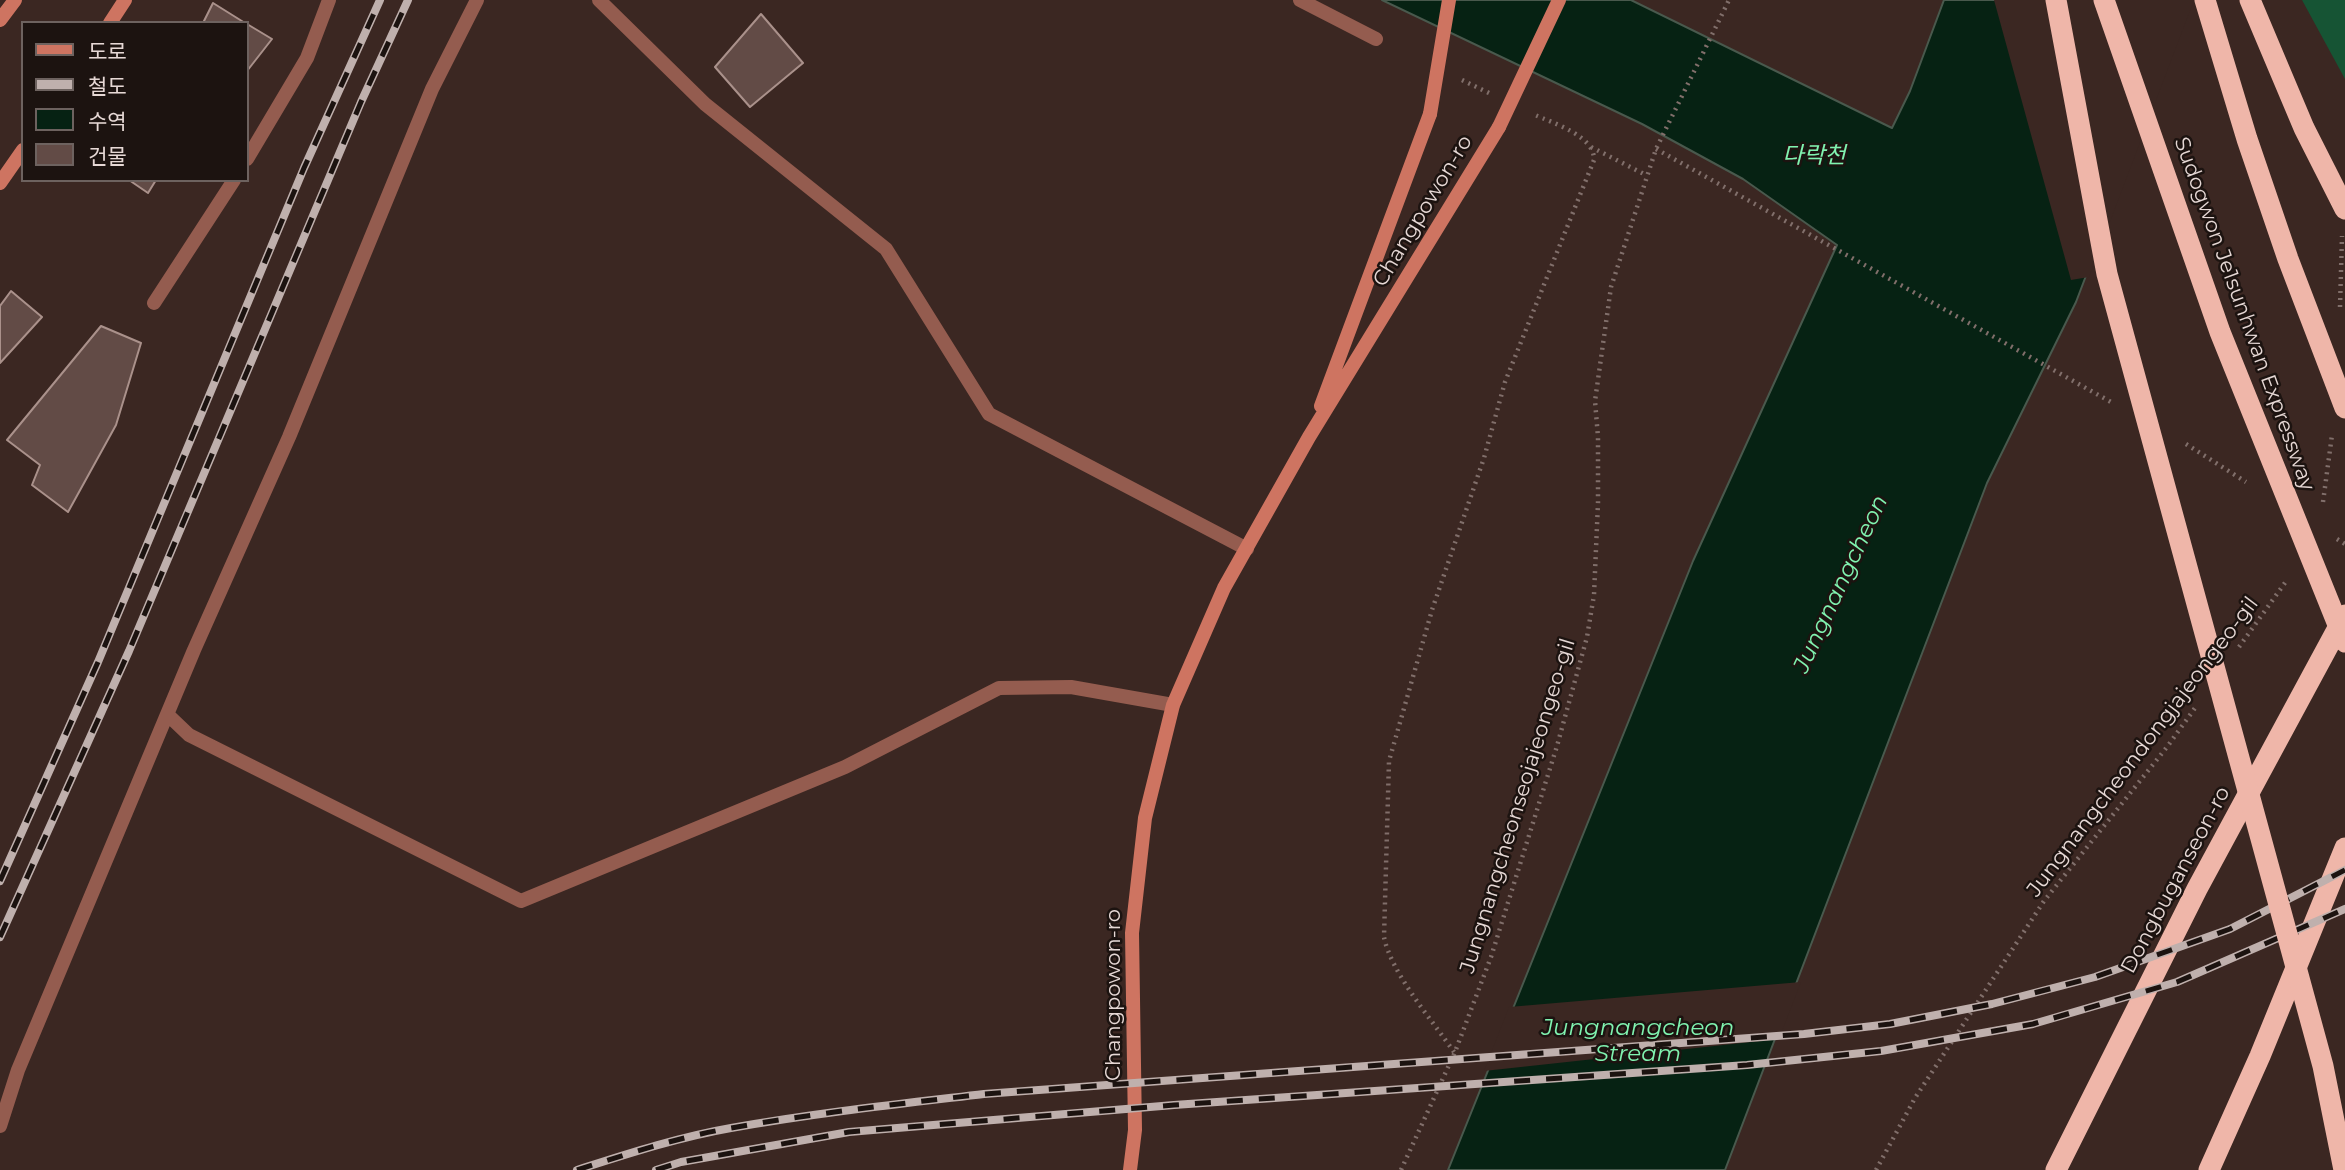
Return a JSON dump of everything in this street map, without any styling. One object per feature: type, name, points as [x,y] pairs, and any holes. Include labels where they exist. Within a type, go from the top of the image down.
[{"type":"highway","points":[[2056,0],[2107,274],[2323,1066],[2344,1170]]},
{"type":"highway","name":"Sudogwon Je1sunhwan Expressway","points":[[2104,0],[2220,332],[2345,642]]},
{"type":"highway","points":[[2205,0],[2263,187],[2345,408]]},
{"type":"highway","points":[[2250,0],[2344,217]]},
{"type":"highway","name":"Dongbuganseon-ro","points":[[2056,1170],[2197,889],[2345,615]]},
{"type":"highway","points":[[2209,1170],[2260,1056],[2345,848]]},
{"type":"street","points":[[0,20],[15,0]]},
{"type":"street","points":[[111,21],[125,0]]},
{"type":"street","name":"Changpowon-ro","points":[[1309,437],[1430,114],[1449,0]]},
{"type":"street","name":"Changpowon-ro","points":[[1130,1170],[1135,1130],[1132,933],[1144,818],[1173,705],[1224,588],[1309,437],[1499,127],[1559,0]]},
{"type":"street","points":[[0,183],[21,153]]},
{"type":"lane","points":[[248,157],[307,58],[329,0]]},
{"type":"lane","points":[[0,1126],[23,1057],[194,650],[289,437],[432,89],[477,0]]},
{"type":"lane","points":[[599,0],[705,104],[886,249],[989,414],[1247,549]]},
{"type":"lane","points":[[1300,0],[1376,39]]},
{"type":"lane","points":[[154,303],[233,182]]},
{"type":"lane","points":[[168,715],[189,735],[521,901],[845,766],[999,688],[1071,687],[1173,705]]},
{"type":"path","name":"Jungnangcheonseojajeongeo-gil","points":[[1401,1170],[1455,1052],[1490,957],[1524,855],[1587,636],[1594,584],[1598,477],[1595,401],[1611,287],[1656,149],[1728,1]]},
{"type":"path","points":[[1460,79],[1497,97]]},
{"type":"path","points":[[1533,114],[1577,135],[1590,146],[1646,175]]},
{"type":"path","points":[[1455,1052],[1394,968],[1387,952],[1384,937],[1389,761],[1432,610],[1484,458],[1505,382],[1594,160],[1590,146]]},
{"type":"path","points":[[1656,149],[2117,405]]},
{"type":"path","points":[[2340,320],[2344,217]]},
{"type":"path","points":[[2322,506],[2333,428]]},
{"type":"path","points":[[2178,439],[2190,446]]},
{"type":"path","name":"Jungnangcheondongjajeongeo-gil","points":[[2237,651],[2290,574]]},
{"type":"path","name":"Jungnangcheondongjajeongeo-gil","points":[[1876,1170],[1916,1098],[2044,901],[2198,704]]},
{"type":"green space","points":[[2302,0],[2345,0],[2345,79]]},
{"type":"water","name":"Jungnangcheon Stream","points":[[1382,0],[1631,0],[1892,128],[1910,91],[1944,0],[2191,0],[2076,302],[1987,483],[1725,1170],[1448,1170],[1693,561],[1837,245],[1743,179],[1642,124]]},
{"type":"pier","points":[[1994,0],[2194,0],[2089,277],[2071,280]]},
{"type":"pier","points":[[1801,982],[1779,1039],[1484,1071],[1509,1007]]},
{"type":"building","points":[[213,3],[242,21],[204,21]]},
{"type":"building","points":[[761,14],[803,63],[750,107],[715,67]]},
{"type":"building","points":[[248,25],[272,39],[248,70]]},
{"type":"building","points":[[132,182],[155,182],[148,193]]},
{"type":"building","points":[[11,291],[42,317],[0,363],[0,306]]},
{"type":"building","points":[[101,326],[141,343],[116,425],[68,512],[32,485],[40,465],[7,440]]},
{"type":"railway","points":[[0,881],[98,662],[304,168],[380,0]]},
{"type":"railway","points":[[0,937],[129,651],[361,102],[408,0]]},
{"type":"railway","points":[[577,1170],[673,1141],[731,1128],[826,1113],[984,1094],[1804,1034],[1890,1024],[1992,1004],[2095,977],[2230,929],[2345,870]]},
{"type":"railway","points":[[656,1170],[681,1162],[849,1132],[1174,1105],[1747,1065],[1881,1051],[2033,1024],[2177,982],[2345,909]]},
{"type":"water label","name":"다락천","points":[[1814,156]]},
{"type":"water label","name":"Jungnangcheon","points":[[1841,584]]}]
